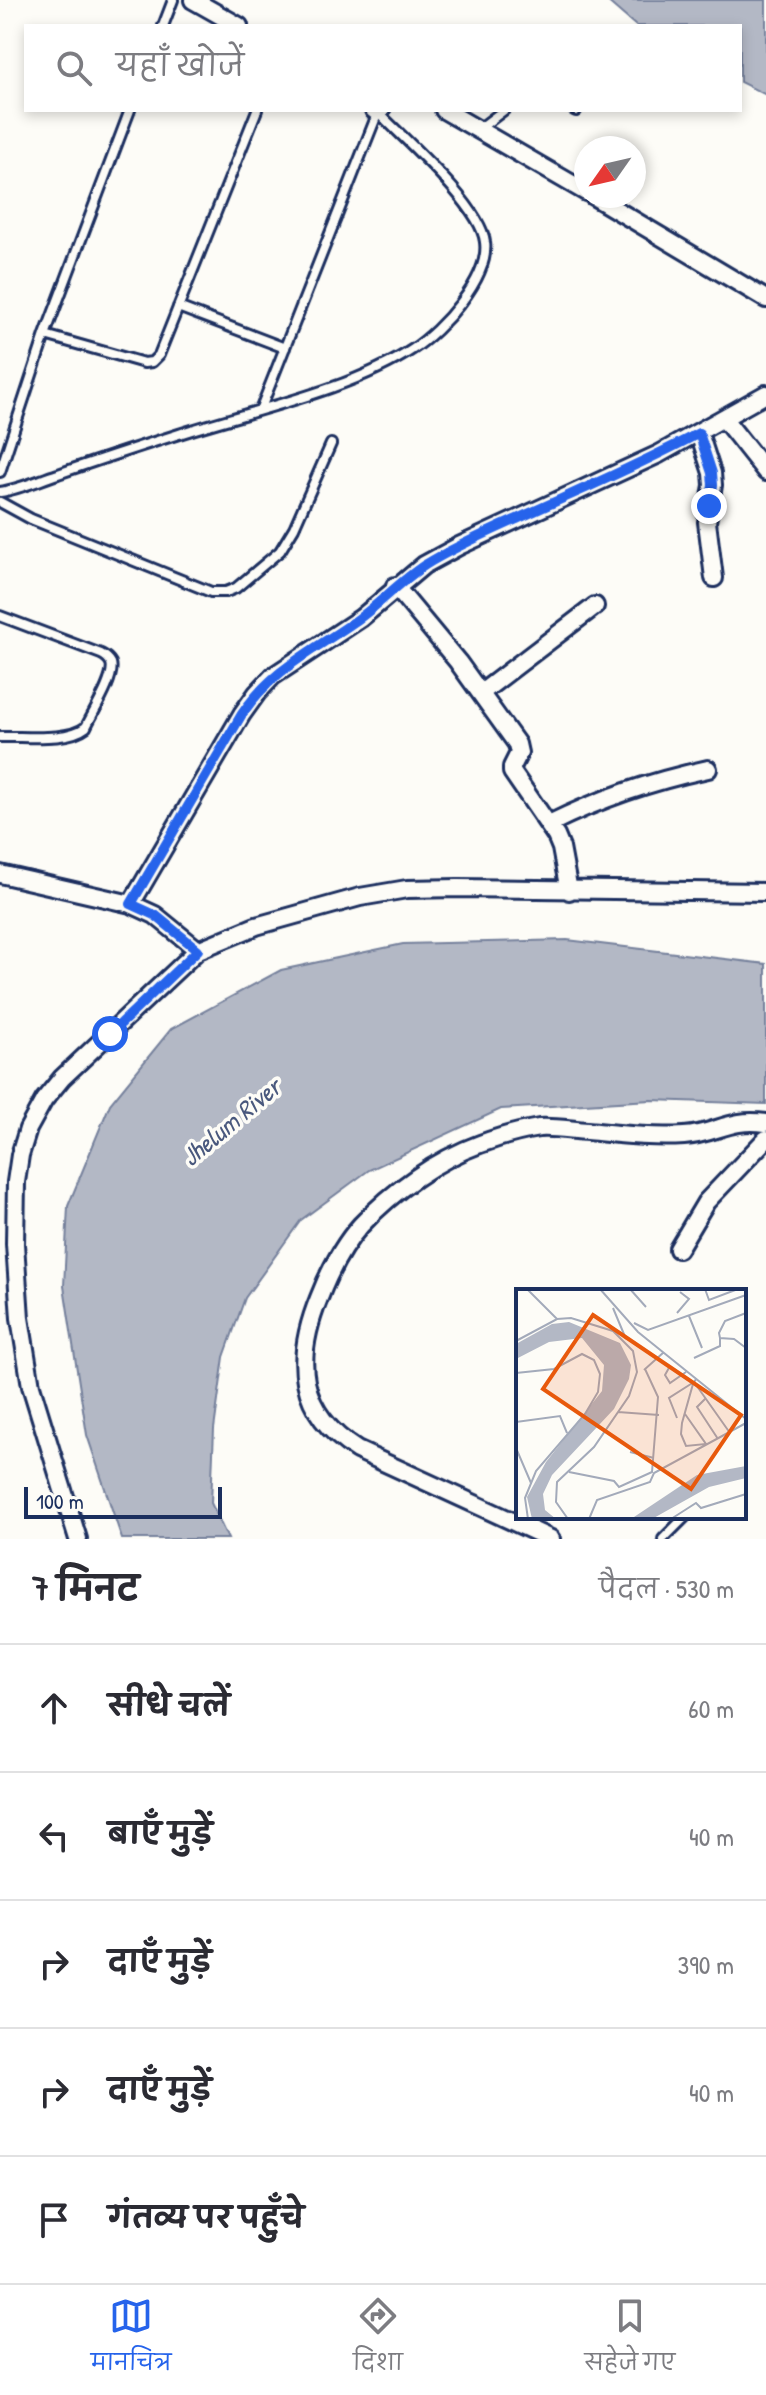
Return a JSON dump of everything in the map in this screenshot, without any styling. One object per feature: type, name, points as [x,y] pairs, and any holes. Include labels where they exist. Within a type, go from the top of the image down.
[{"type":"street","points":[[193,0],[235,24]]},
{"type":"street","points":[[448,112],[574,185]]},
{"type":"street","points":[[613,208],[766,299]]},
{"type":"street","points":[[131,904],[257,693],[290,663],[361,618],[395,586],[424,565],[659,454],[766,394]]},
{"type":"street","points":[[724,419],[766,472]]},
{"type":"street","points":[[699,433],[712,473],[707,522],[714,578]]},
{"type":"street","points":[[395,586],[481,693],[517,744],[519,753],[512,772],[549,824],[561,848],[569,891]]},
{"type":"street","points":[[481,693],[595,606]]},
{"type":"street","points":[[549,824],[628,789],[708,769]]},
{"type":"street","points":[[0,874],[131,904],[155,915],[198,950]]},
{"type":"street","points":[[78,1539],[31,1386],[20,1318],[15,1244],[16,1182],[28,1129],[44,1100],[78,1062],[198,950],[256,926],[360,897],[407,889],[766,892]]},
{"type":"street","points":[[551,1539],[357,1450],[339,1439],[325,1425],[307,1389],[303,1367],[304,1343],[312,1314],[334,1263],[360,1227],[386,1201],[446,1160],[480,1144],[539,1128],[677,1137],[706,1133],[743,1121],[766,1123]]},
{"type":"street","points":[[678,1249],[706,1202],[766,1139]]},
{"type":"street","points":[[0,1197],[16,1182]]},
{"type":"lane","points":[[164,24],[173,0]]},
{"type":"lane","points":[[0,472],[45,335],[129,112]]},
{"type":"lane","points":[[45,335],[144,363],[152,362],[159,355],[256,112]]},
{"type":"lane","points":[[261,408],[378,112]]},
{"type":"lane","points":[[0,492],[339,384],[414,349],[428,338],[475,282],[484,260],[486,242],[478,220],[464,202],[379,112]]},
{"type":"lane","points":[[479,130],[502,112]]},
{"type":"lane","points":[[178,307],[285,348]]},
{"type":"lane","points":[[0,502],[31,519],[211,592],[226,592],[236,588],[280,551],[294,528],[331,444]]},
{"type":"lane","points":[[0,616],[101,654],[111,663],[112,670],[86,727],[81,731],[68,735],[0,737]]},
{"type":"lane","points":[[663,1539],[683,1519]]},
{"type":"water","points":[[606,0],[766,0],[766,95],[742,83],[742,24],[634,24]]},
{"type":"water","name":"Jhelum River","points":[[567,940],[766,964],[766,1104],[651,1100],[501,1109],[369,1170],[301,1220],[245,1298],[224,1357],[214,1429],[211,1503],[228,1539],[122,1539],[87,1435],[64,1286],[68,1206],[110,1104],[171,1029],[281,970],[403,944]]},
{"type":"route","points":[[110,1034],[198,950],[155,915],[131,904],[242,714],[273,676],[361,618],[395,586],[424,565],[699,433],[712,473],[709,506]]}]
